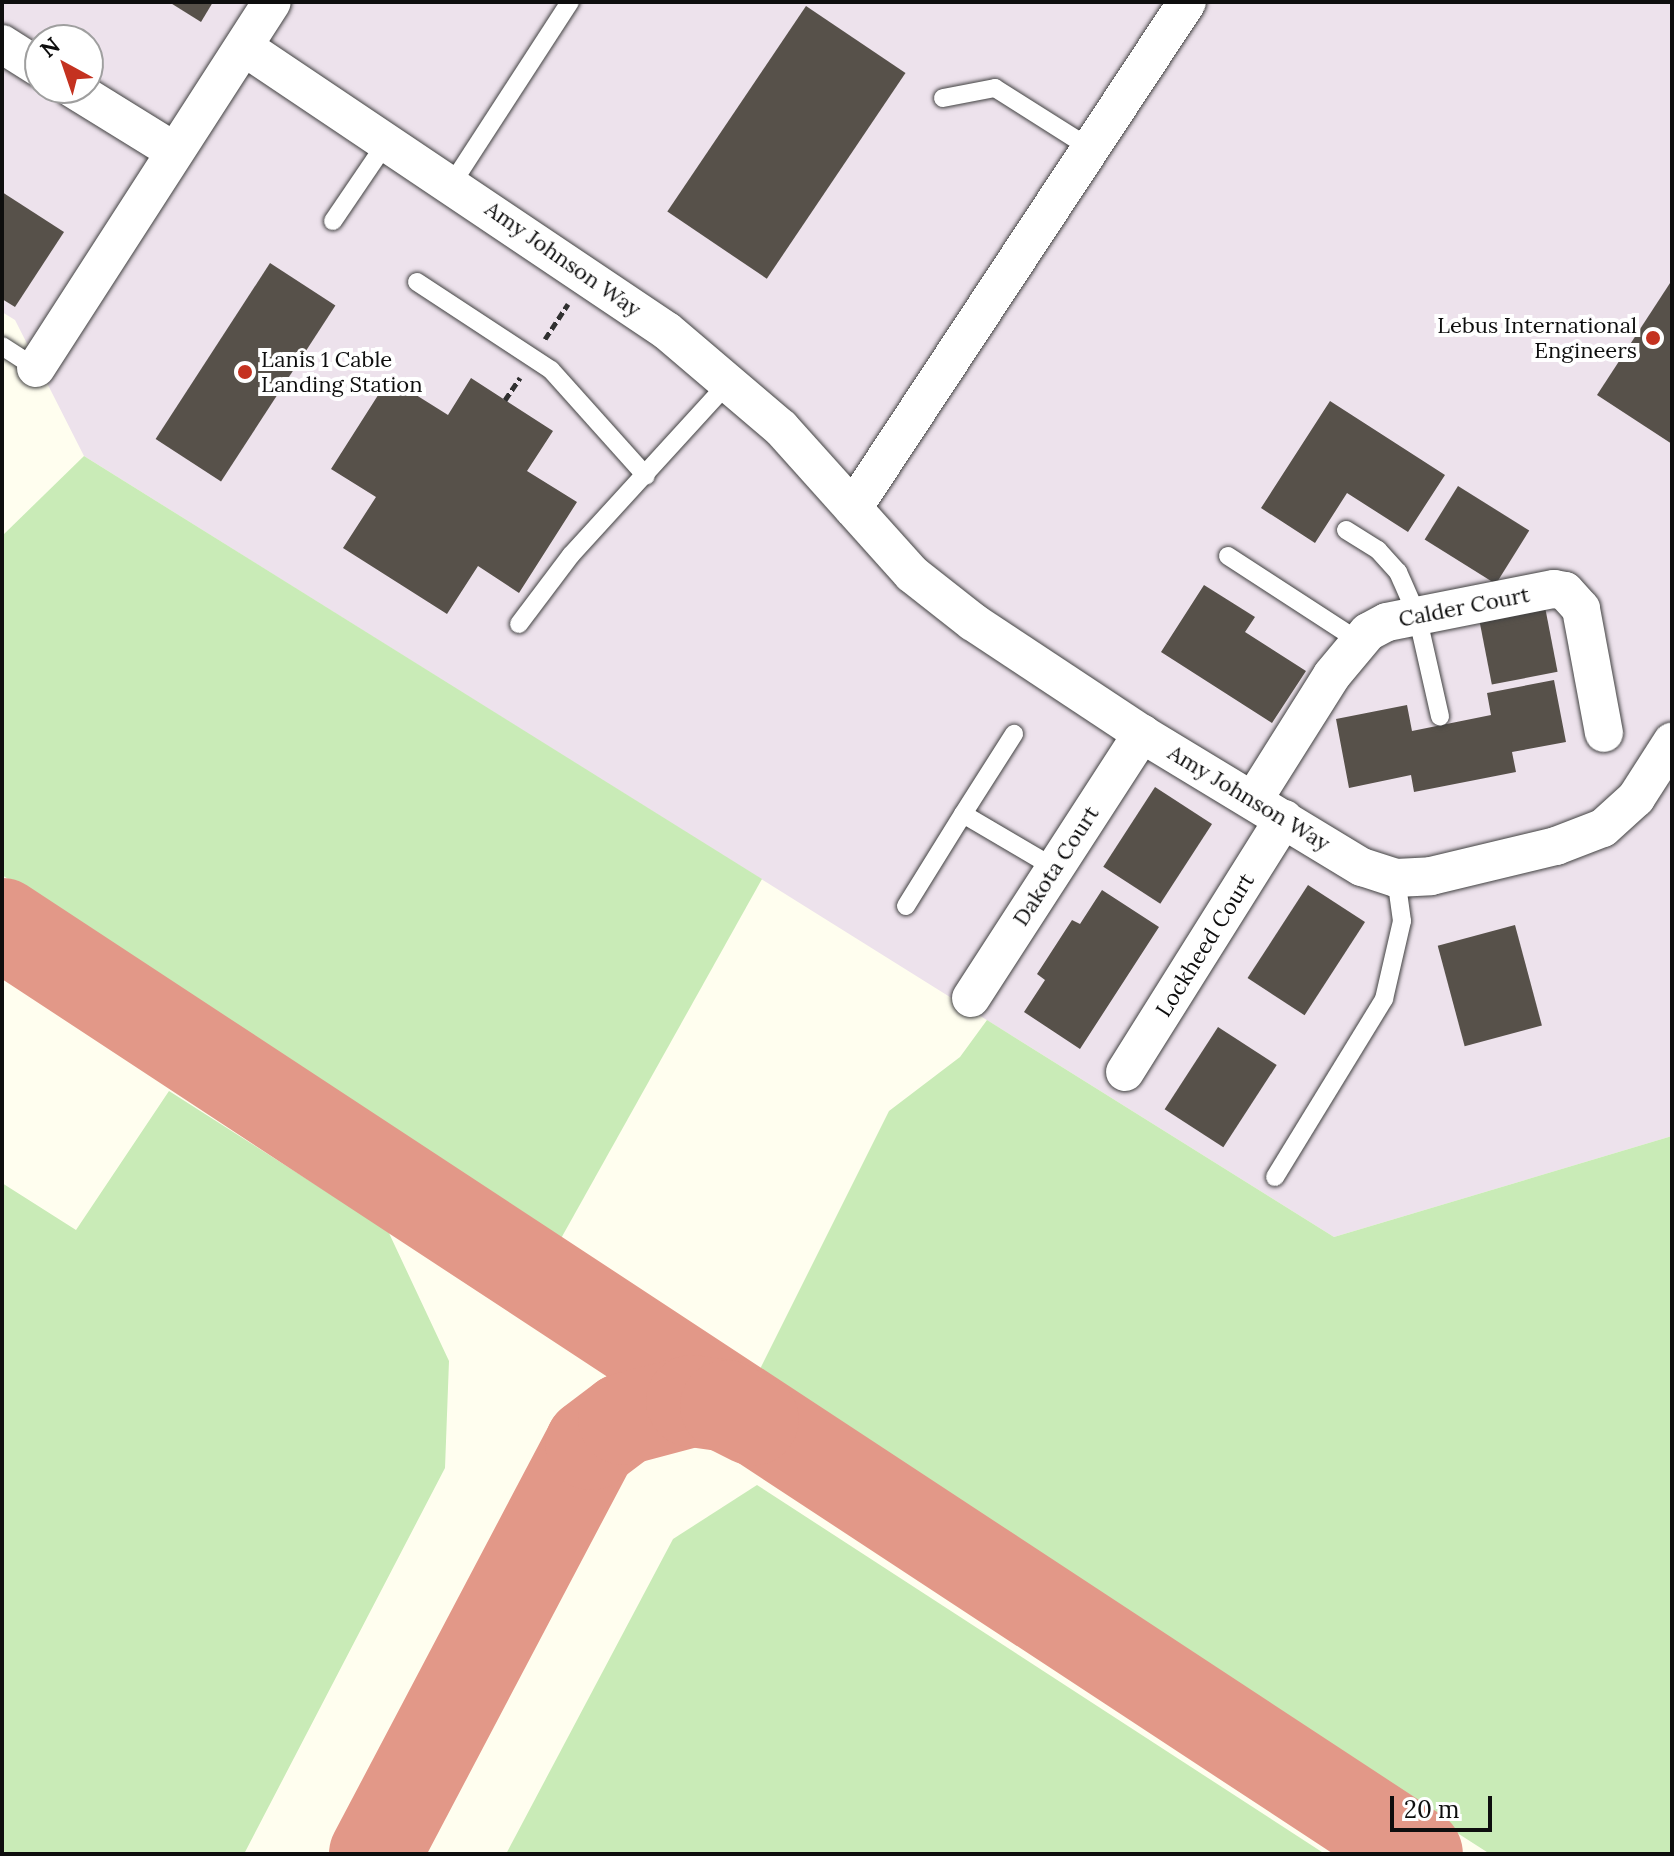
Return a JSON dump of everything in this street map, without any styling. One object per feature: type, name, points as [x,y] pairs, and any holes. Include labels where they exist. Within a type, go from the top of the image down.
[{"type":"street","points":[[36,368],[272,2]]},
{"type":"street","points":[[853,508],[1187,2]]},
{"type":"street","points":[[2,44],[24,58]]},
{"type":"street","name":"Amy Johnson Way","points":[[244,47],[453,182],[730,381],[912,574],[973,622],[1142,734],[1362,867],[1396,878],[1494,863],[1603,828],[1636,798],[1672,742]]},
{"type":"street","points":[[98,104],[174,151]]},
{"type":"street","name":"Calder Court","points":[[1269,809],[1359,641],[1387,622],[1417,615],[1565,591],[1581,609],[1604,733]]},
{"type":"street","name":"Dakota Court","points":[[971,998],[1142,734]]},
{"type":"street","name":"Lockheed Court","points":[[1125,1072],[1269,809]]},
{"type":"lane","points":[[453,182],[570,2]]},
{"type":"lane","points":[[943,98],[995,88],[1090,148]]},
{"type":"lane","points":[[333,221],[388,140]]},
{"type":"lane","points":[[417,282],[551,370],[646,476]]},
{"type":"lane","points":[[2,346],[36,368]]},
{"type":"lane","points":[[519,624],[571,555],[730,381]]},
{"type":"lane","points":[[1346,530],[1378,550],[1398,572],[1417,615],[1440,716]]},
{"type":"lane","points":[[1228,556],[1359,641]]},
{"type":"lane","points":[[906,906],[1014,734]]},
{"type":"lane","points":[[963,814],[1055,868]]},
{"type":"lane","points":[[1275,1177],[1384,999],[1402,921],[1396,878]]},
{"type":"shaded area","points":[[2,2],[1672,2],[1672,1136],[1334,1237],[84,456],[15,320],[2,312]]},
{"type":"green space","points":[[84,456],[762,879],[559,1242],[2,875],[2,536]]},
{"type":"green space","points":[[987,1020],[1334,1237],[1672,1136],[1672,1854],[1490,1854],[754,1381],[889,1111],[960,1057]]},
{"type":"green space","points":[[169,1091],[388,1231],[449,1361],[445,1468],[244,1854],[2,1854],[2,1183],[76,1230]]},
{"type":"green space","points":[[757,1485],[1325,1854],[506,1854],[673,1539]]},
{"type":"building","points":[[169,2],[213,2],[201,22]]},
{"type":"building","points":[[806,6],[905,73],[767,279],[667,212]]},
{"type":"building","points":[[2,192],[64,232],[15,307],[2,299]]},
{"type":"building","name":"Lanis 1 Cable Landing Station","points":[[270,263],[335,305],[221,482],[156,439]]},
{"type":"building","name":"Lebus International Engineers","points":[[1672,280],[1672,444],[1597,395]]},
{"type":"building","points":[[389,378],[448,415],[471,378],[553,431],[527,471],[577,502],[519,593],[478,566],[447,614],[343,548],[376,497],[331,469]]},
{"type":"building","points":[[1330,401],[1445,475],[1408,532],[1347,493],[1315,543],[1261,508]]},
{"type":"building","points":[[1458,486],[1529,531],[1496,584],[1425,539]]},
{"type":"building","points":[[1204,585],[1255,617],[1245,632],[1306,671],[1272,723],[1161,652]]},
{"type":"building","points":[[1545,607],[1558,672],[1492,685],[1479,620]]},
{"type":"building","points":[[1554,680],[1566,742],[1512,752],[1516,772],[1414,792],[1411,775],[1349,788],[1336,719],[1407,705],[1412,731],[1491,715],[1487,693]]},
{"type":"building","points":[[1155,787],[1212,824],[1160,904],[1103,867]]},
{"type":"building","points":[[1308,885],[1365,922],[1305,1015],[1248,978]]},
{"type":"building","points":[[1102,890],[1159,927],[1080,1049],[1024,1012],[1045,980],[1037,974],[1072,920],[1080,924]]},
{"type":"building","points":[[1515,925],[1542,1025],[1465,1046],[1438,946]]},
{"type":"building","points":[[1218,1027],[1277,1065],[1223,1147],[1165,1109]]},
{"type":"taxiway","points":[[2,924],[1417,1854]]},
{"type":"taxiway","points":[[375,1854],[591,1444],[624,1419],[692,1401],[726,1406],[753,1420]]},
{"type":"place","name":"Lebus International Engineers","points":[[1653,338]]},
{"type":"place","name":"Lanis 1 Cable Landing Station","points":[[245,372]]}]
